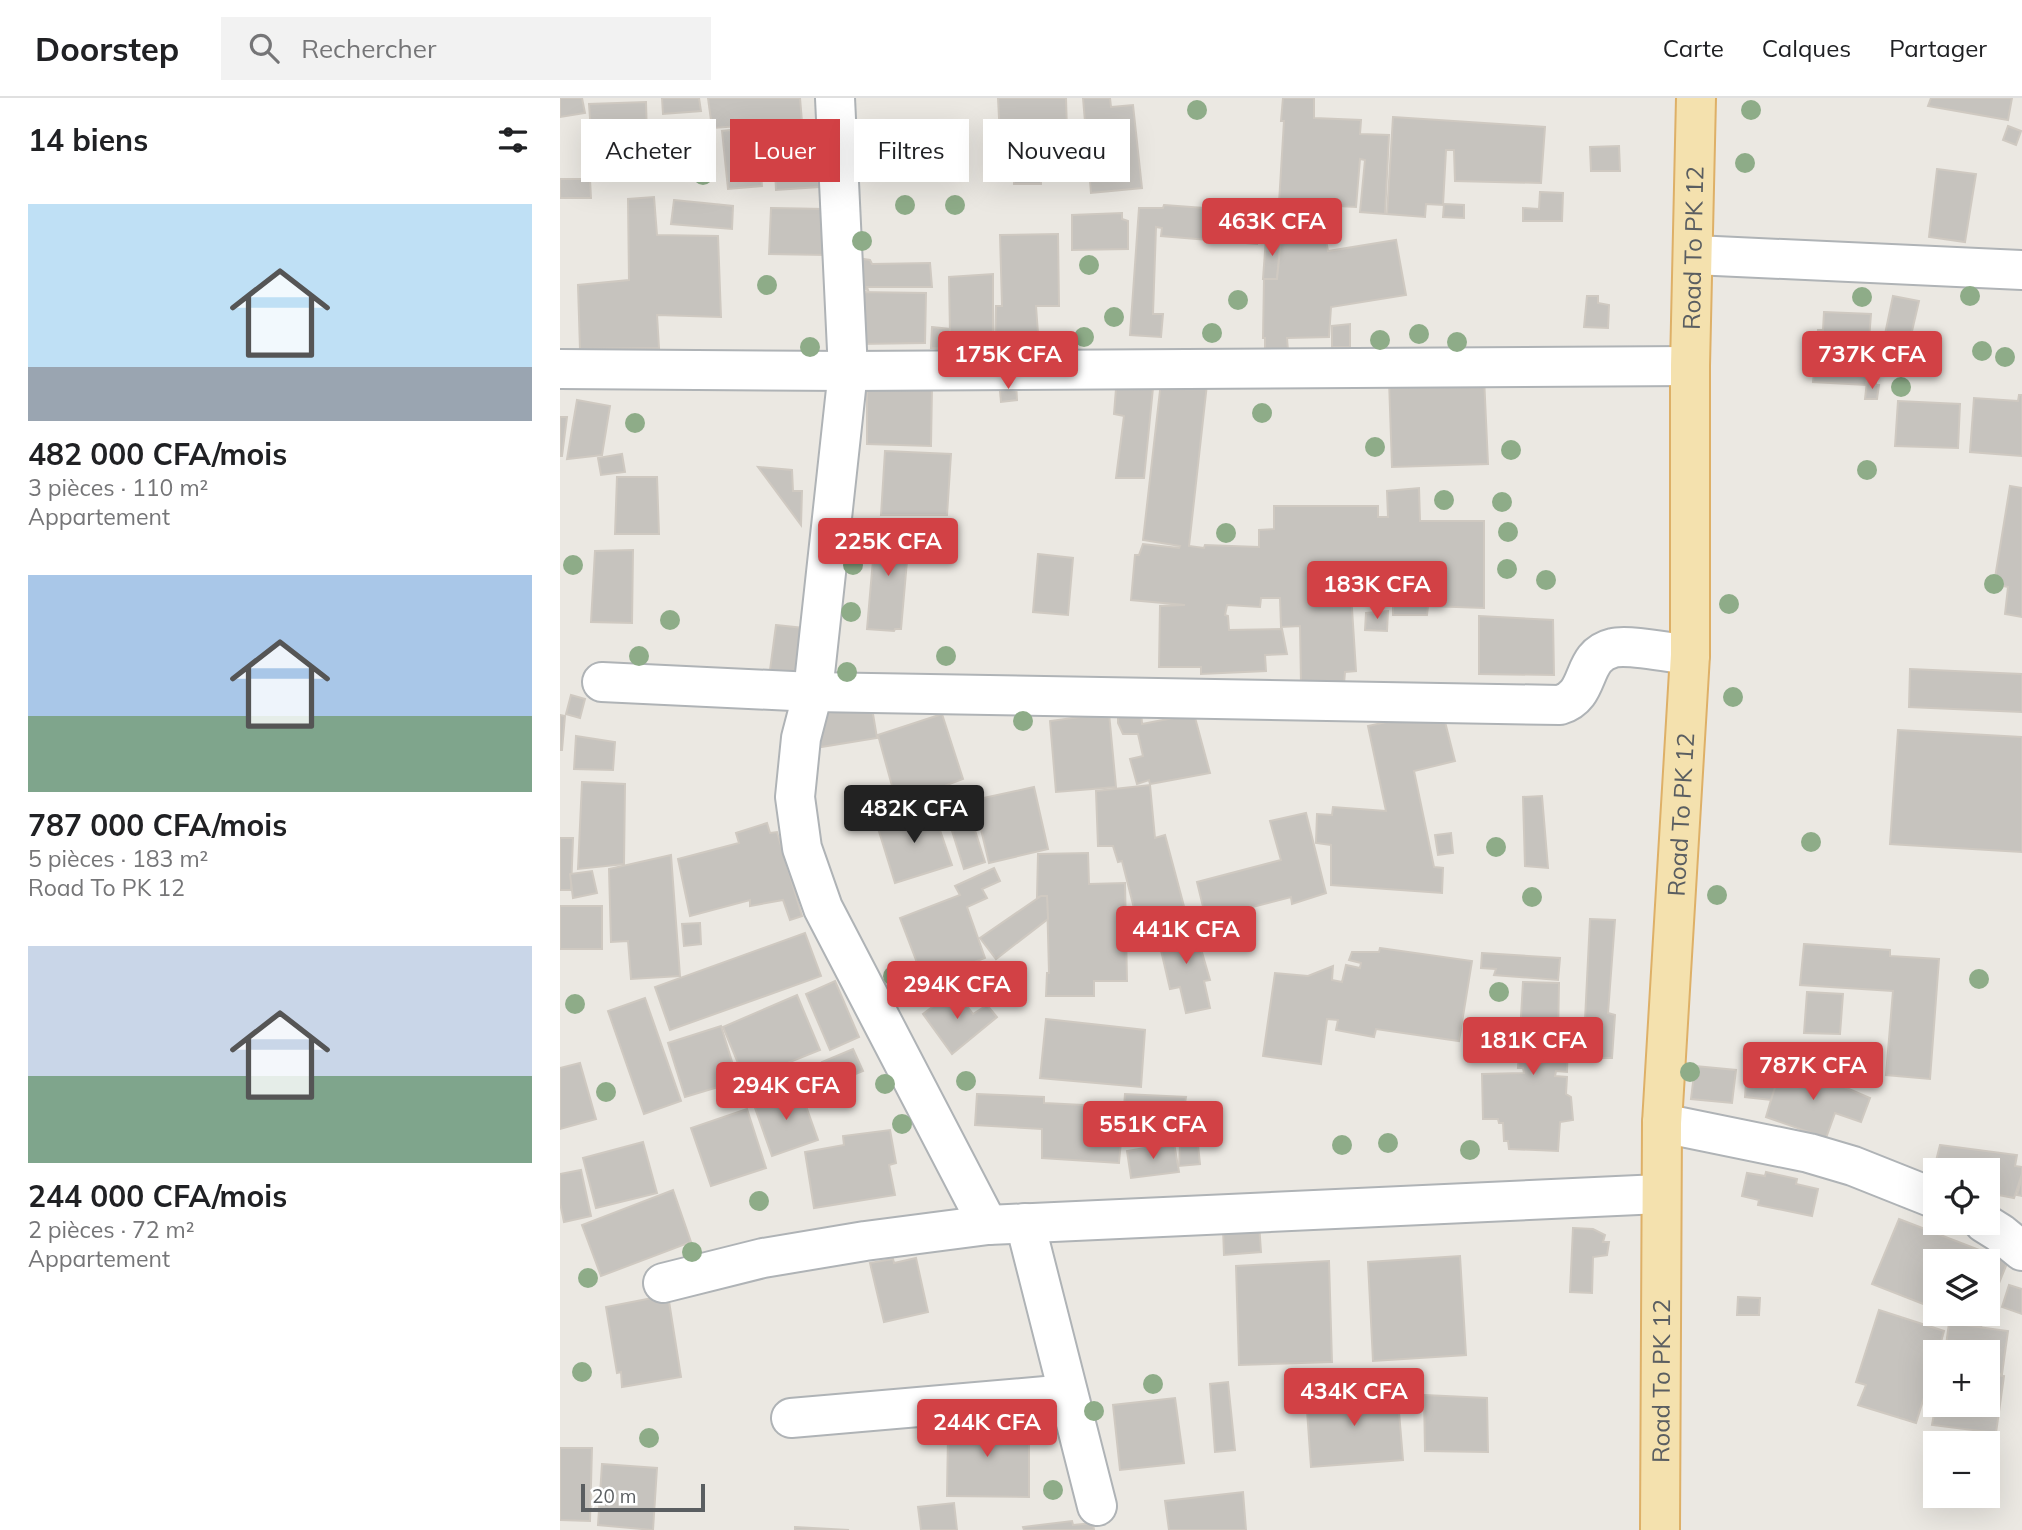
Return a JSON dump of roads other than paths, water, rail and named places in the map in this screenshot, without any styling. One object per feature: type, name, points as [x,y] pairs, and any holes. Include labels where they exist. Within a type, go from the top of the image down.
[{"type":"main road","name":"Road To PK 12","points":[[1660,1530],[1660,1194],[1690,655],[1690,366],[1696,98]]},
{"type":"street","points":[[835,98],[848,371],[813,692],[801,738],[794,796],[802,848],[823,908],[1007,1224],[1068,1394],[1097,1506]]},
{"type":"street","points":[[1694,255],[2022,270]]},
{"type":"street","points":[[560,369],[848,371],[1690,366]]},
{"type":"street","points":[[602,682],[813,692],[1560,705],[1570,702],[1579,694],[1592,660],[1616,647],[1690,655]]},
{"type":"street","points":[[1662,1123],[1809,1153],[1853,1166],[1923,1194]]},
{"type":"street","points":[[663,1283],[789,1254],[865,1241],[1007,1224],[1660,1194]]},
{"type":"street","points":[[2000,1233],[2022,1251]]},
{"type":"street","points":[[790,1418],[1068,1394]]}]
